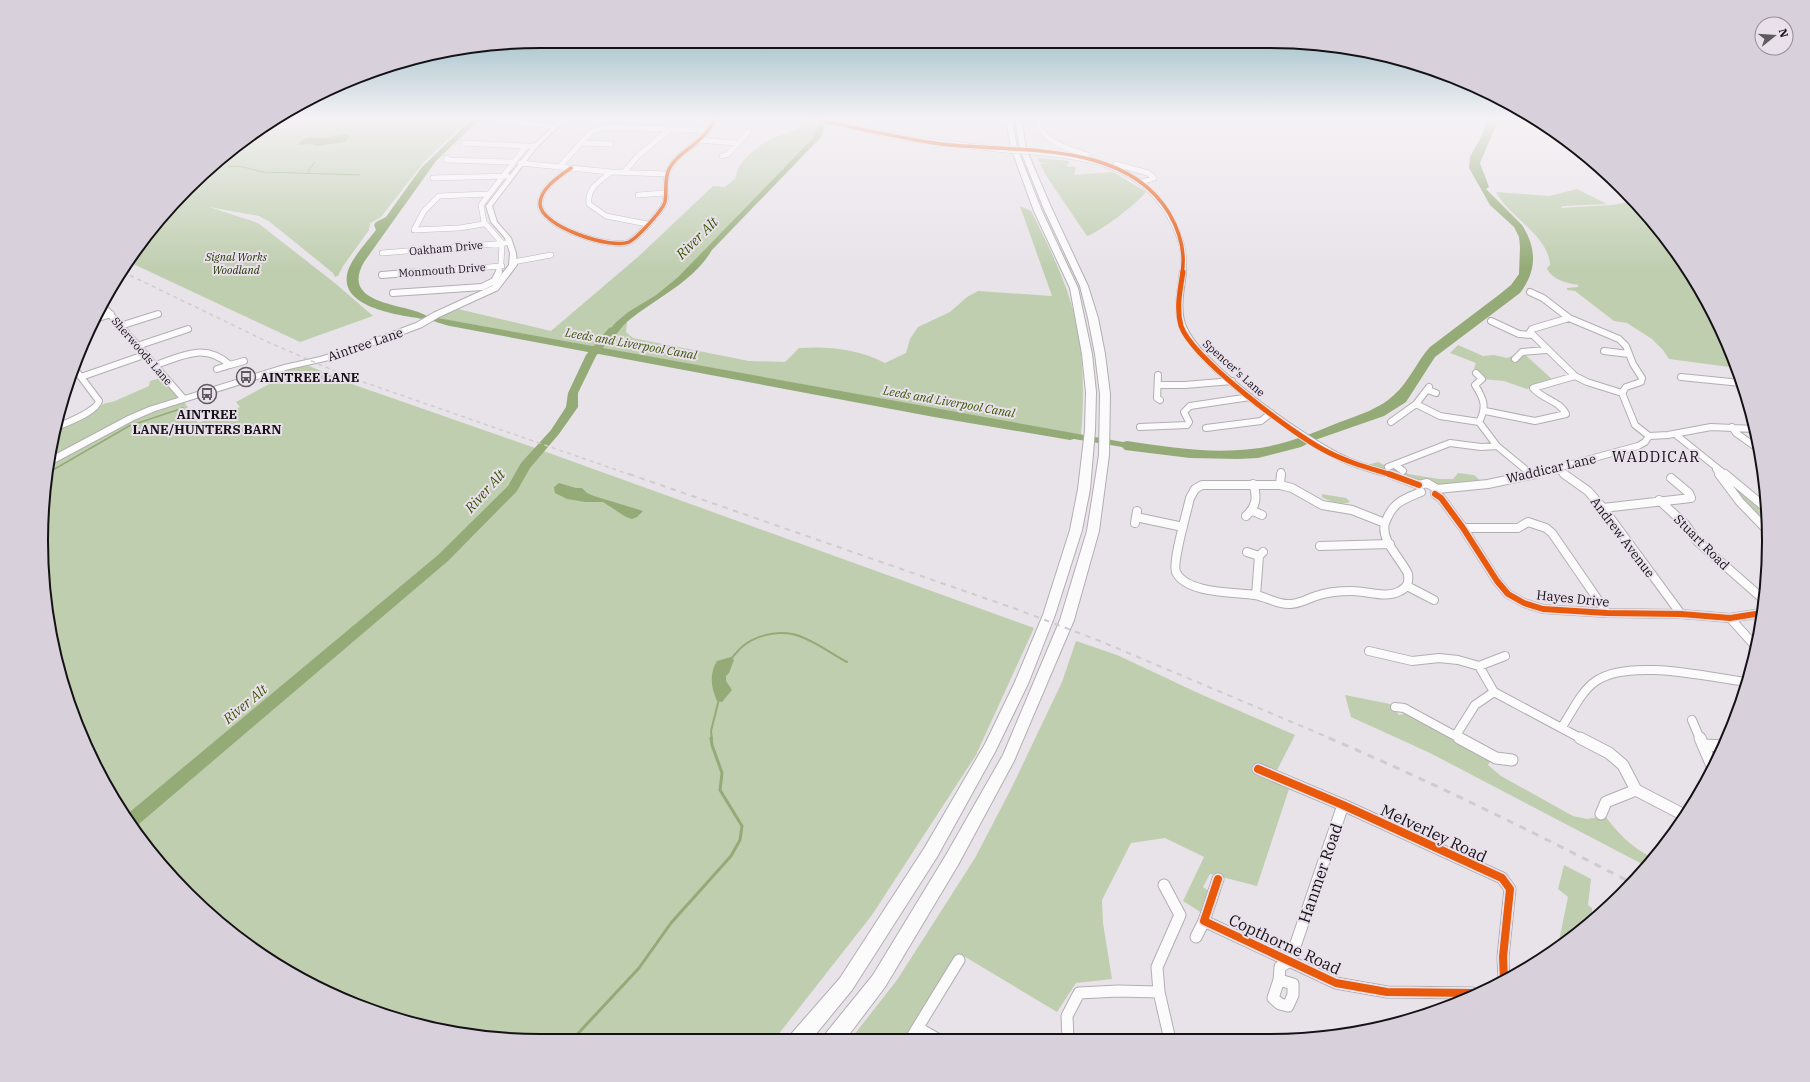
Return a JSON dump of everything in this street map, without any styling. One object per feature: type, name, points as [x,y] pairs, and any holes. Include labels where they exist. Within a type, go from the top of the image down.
[{"type":"highway","points":[[804,1034],[846,984],[931,852],[990,748],[1021,684],[1050,615],[1076,530],[1084,488],[1090,430],[1091,392],[1087,354],[1074,288],[1038,211],[1022,168]]},
{"type":"highway","points":[[838,1034],[879,981],[952,860],[1009,757],[1067,620],[1092,531],[1104,455],[1105,394],[1100,354],[1094,318],[1084,286],[1047,207],[1032,168]]},
{"type":"main road","points":[[513,262],[514,253],[511,243],[494,222],[489,206],[516,168]]},
{"type":"main road","name":"Aintree Lane","points":[[55,458],[131,418],[183,398],[287,366],[338,354],[424,322],[479,296],[500,284],[513,262]]},
{"type":"street","points":[[393,293],[482,287],[491,284],[502,266],[502,243],[484,224],[479,214],[481,205],[488,194],[509,168]]},
{"type":"street","points":[[570,168],[550,184],[543,194],[540,206],[543,214],[555,223],[583,236],[618,244],[629,242],[660,211],[664,204],[666,174],[669,168]]},
{"type":"street","points":[[576,168],[611,172],[666,174]]},
{"type":"street","points":[[624,172],[627,168]]},
{"type":"street","name":"Spencer's Lane","points":[[1116,168],[1142,182],[1159,198],[1182,240],[1184,261],[1179,294],[1179,314],[1183,328],[1197,350],[1250,397],[1316,446],[1346,460],[1420,488]]},
{"type":"street","points":[[1133,168],[1148,173],[1154,178],[1142,182]]},
{"type":"street","points":[[611,172],[594,186],[588,196],[589,204],[606,216],[647,224]]},
{"type":"street","points":[[433,178],[511,176]]},
{"type":"street","points":[[638,194],[664,192]]},
{"type":"street","points":[[484,224],[459,228],[414,230],[415,225],[432,200],[439,196],[488,194]]},
{"type":"street","name":"Oakham Drive","points":[[382,253],[511,243]]},
{"type":"street","points":[[513,262],[552,255]]},
{"type":"street","name":"Monmouth Drive","points":[[382,275],[502,266]]},
{"type":"street","points":[[1530,292],[1543,298],[1569,318],[1611,335],[1626,346],[1635,347]]},
{"type":"street","name":"Sherwoods Lane","points":[[106,309],[144,355],[156,365],[164,377],[183,398]]},
{"type":"street","points":[[102,317],[111,314]]},
{"type":"street","points":[[120,326],[158,314]]},
{"type":"street","points":[[1569,318],[1532,328],[1530,332],[1546,350],[1575,376],[1587,382],[1622,393]]},
{"type":"street","points":[[1491,321],[1519,334],[1532,335]]},
{"type":"street","points":[[137,346],[188,329]]},
{"type":"street","points":[[1622,393],[1626,387],[1641,382],[1642,378],[1626,346]]},
{"type":"street","points":[[1515,359],[1526,351],[1546,350]]},
{"type":"street","points":[[1604,351],[1629,354]]},
{"type":"street","points":[[156,365],[202,352],[215,353],[222,357],[230,365]]},
{"type":"street","points":[[81,377],[144,355]]},
{"type":"street","points":[[218,369],[244,361]]},
{"type":"street","points":[[62,425],[89,412],[98,405],[99,401],[78,373]]},
{"type":"street","points":[[1476,373],[1485,379],[1475,385],[1482,396],[1486,411],[1479,422]]},
{"type":"street","points":[[1158,375],[1157,398],[1160,400]]},
{"type":"street","points":[[1486,411],[1535,421],[1566,414],[1563,408],[1542,396],[1533,388],[1575,376]]},
{"type":"street","points":[[1681,377],[1736,382]]},
{"type":"street","points":[[1158,385],[1185,386],[1232,382]]},
{"type":"street","points":[[1391,422],[1416,404],[1429,388],[1436,393]]},
{"type":"street","points":[[1622,393],[1635,425],[1649,436],[1676,434],[1710,427],[1749,428]]},
{"type":"street","points":[[1140,427],[1187,425],[1189,422],[1184,412],[1190,406],[1250,397]]},
{"type":"street","points":[[1416,404],[1440,416],[1479,422],[1497,446],[1532,474]]},
{"type":"street","points":[[1206,428],[1262,421],[1271,412]]},
{"type":"street","points":[[1732,427],[1736,433],[1753,445]]},
{"type":"street","points":[[1676,434],[1760,503]]},
{"type":"street","name":"Waddicar Lane","points":[[1420,488],[1428,494],[1557,469],[1638,446],[1645,442],[1649,436]]},
{"type":"street","points":[[1403,472],[1392,466],[1450,444],[1481,448],[1497,446]]},
{"type":"street","points":[[1713,464],[1724,483],[1761,524]]},
{"type":"street","name":"Andrew Avenue","points":[[1557,469],[1588,491],[1603,508],[1681,614]]},
{"type":"street","points":[[1280,485],[1281,472]]},
{"type":"street","points":[[1603,508],[1659,500],[1690,498],[1689,493],[1671,478]]},
{"type":"street","points":[[1246,516],[1253,511],[1257,497],[1253,484]]},
{"type":"street","points":[[1386,523],[1352,510],[1322,505],[1292,488],[1280,485],[1202,485],[1195,489],[1190,498],[1175,563],[1176,570],[1181,578],[1191,584],[1235,594],[1256,595],[1277,602],[1292,604],[1308,601],[1316,596],[1353,591],[1384,595],[1396,593],[1407,586],[1409,582],[1405,566],[1384,533],[1386,523],[1399,501],[1420,488]]},
{"type":"street","name":"Hayes Drive","points":[[1436,492],[1463,528],[1497,581],[1508,594],[1524,603],[1544,609],[1607,613],[1681,614],[1730,618],[1757,614]]},
{"type":"street","name":"Stuart Road","points":[[1659,500],[1685,524],[1698,542],[1759,595]]},
{"type":"street","points":[[1253,511],[1262,515]]},
{"type":"street","points":[[1136,517],[1183,527]]},
{"type":"street","points":[[1463,528],[1518,528],[1528,522],[1546,528],[1552,533],[1607,613]]},
{"type":"street","points":[[1325,537],[1330,545]]},
{"type":"street","points":[[1320,546],[1390,544]]},
{"type":"street","points":[[1248,552],[1261,554],[1256,595]]},
{"type":"street","points":[[1407,586],[1422,599],[1434,600]]},
{"type":"street","points":[[1730,618],[1752,642]]},
{"type":"street","points":[[1369,651],[1412,661],[1439,658],[1458,660],[1480,666],[1505,656]]},
{"type":"street","points":[[1480,666],[1494,692],[1609,753],[1623,764],[1636,790],[1680,814]]},
{"type":"street","points":[[1562,727],[1587,690],[1598,680],[1617,673],[1636,670],[1654,670],[1741,681]]},
{"type":"street","points":[[1456,735],[1475,705],[1494,692]]},
{"type":"street","points":[[1395,707],[1404,708],[1496,758],[1512,760]]},
{"type":"street","points":[[1692,720],[1710,761]]},
{"type":"street","points":[[1704,745],[1717,746]]},
{"type":"street","name":"Melverley Road","points":[[1258,769],[1343,805],[1502,878],[1508,884],[1510,889],[1503,957],[1504,974]]},
{"type":"street","points":[[1601,814],[1606,802],[1636,790]]},
{"type":"street","name":"Hanmer Road","points":[[1279,980],[1280,967],[1290,961],[1343,805]]},
{"type":"street","points":[[1196,937],[1204,921],[1218,879]]},
{"type":"street","points":[[1164,885],[1180,915],[1157,967],[1159,992],[1169,1034]]},
{"type":"street","name":"Copthorne Road","points":[[1204,921],[1290,961],[1317,976],[1335,983],[1372,991],[1462,994]]},
{"type":"street","points":[[914,1034],[958,960]]},
{"type":"street","points":[[1068,1034],[1067,1016],[1079,993],[1118,991],[1159,992]]},
{"type":"street","points":[[918,1028],[928,1034]]},
{"type":"green space","name":"Signal Works Woodland","points":[[218,168],[419,168],[381,217],[370,223],[369,230],[343,266],[338,276],[335,277],[333,273],[270,222],[259,216],[209,207],[258,223],[336,284],[373,316],[300,342],[133,264],[170,216],[192,192]]},
{"type":"green space","points":[[739,168],[783,168],[678,277],[656,295],[628,312],[615,323],[599,343],[608,344],[627,322],[626,332],[633,338],[749,361],[785,362],[799,348],[832,348],[864,354],[885,363],[906,353],[910,339],[918,327],[950,312],[967,297],[978,291],[1052,296],[1020,206],[1031,211],[1059,269],[1070,299],[1080,344],[1083,396],[1081,435],[437,318],[458,309],[551,331],[639,256],[713,186],[725,187],[736,178]]},
{"type":"green space","points":[[1042,168],[1076,168],[1074,175],[1113,172],[1146,192],[1118,217],[1087,236]]},
{"type":"green space","points":[[1577,189],[1607,204],[1563,206],[1561,208],[1613,205],[1627,202],[1660,241],[1679,267],[1711,323],[1730,367],[1669,359],[1663,350],[1652,339],[1627,323],[1614,321],[1575,291],[1567,290],[1567,288],[1578,287],[1578,285],[1560,280],[1549,272],[1547,268],[1550,265],[1548,255],[1543,245],[1536,235],[1509,209],[1496,192],[1549,196]]},
{"type":"green space","points":[[1458,345],[1483,356],[1494,355],[1507,358],[1522,352],[1553,380],[1527,389],[1504,381],[1482,379],[1474,368],[1476,363],[1450,353]]},
{"type":"green space","points":[[307,365],[349,383],[538,449],[1034,628],[976,755],[872,915],[779,1034],[509,1033],[445,1025],[383,1008],[323,983],[294,968],[267,951],[216,912],[192,890],[150,841],[114,788],[99,759],[74,699],[65,669],[57,637],[49,573],[49,509],[55,461],[137,418],[184,402],[198,423],[240,407],[236,402],[273,382],[266,376]]},
{"type":"green space","points":[[160,378],[177,396],[174,401],[96,432],[55,455],[61,428],[94,412],[103,404],[115,401],[149,386],[150,381]]},
{"type":"green space","points":[[1378,462],[1388,467],[1395,465],[1408,474],[1439,479],[1453,479],[1458,473],[1474,475],[1484,484],[1437,489],[1363,466]]},
{"type":"green space","points":[[1717,467],[1761,504],[1761,522]]},
{"type":"green space","points":[[1322,494],[1346,498],[1350,502],[1340,503],[1332,501],[1322,497]]},
{"type":"green space","points":[[1076,641],[1117,655],[1198,693],[1295,735],[1274,776],[1291,783],[1257,886],[1210,874],[1203,887],[1213,894],[1202,913],[1183,901],[1204,857],[1165,838],[1131,843],[1102,900],[1103,923],[1112,979],[1076,983],[1057,1012],[962,955],[912,1034],[855,1034],[897,980],[975,858],[1012,787],[1062,682]]},
{"type":"green space","points":[[1345,695],[1390,704],[1399,715],[1407,713],[1491,760],[1488,765],[1501,776],[1573,816],[1587,819],[1605,816],[1625,839],[1637,849],[1648,856],[1642,864],[1430,753],[1351,717]]},
{"type":"green space","points":[[1564,865],[1591,879],[1588,905],[1592,908],[1592,914],[1559,939],[1568,897],[1558,889]]},
{"type":"shaded area","points":[[421,168],[431,168],[364,262],[359,276],[360,287],[368,295],[379,301],[427,316],[1123,442],[1127,441],[1220,451],[1251,449],[1296,439],[1375,408],[1388,400],[1399,390],[1430,347],[1511,285],[1519,274],[1519,237],[1514,227],[1490,205],[1469,168],[1482,168],[1489,187],[1486,189],[1522,225],[1530,242],[1533,259],[1530,276],[1520,293],[1435,357],[1406,402],[1384,416],[1315,440],[1301,447],[1258,458],[1190,458],[1125,450],[1122,447],[1074,439],[1070,440],[934,417],[450,326],[431,320],[386,312],[360,301],[351,292],[347,282],[349,268],[358,253],[376,230],[374,225],[376,222],[386,217]]},
{"type":"shaded area","points":[[783,168],[791,168],[712,250],[704,262],[694,272],[684,281],[628,321],[608,345],[599,343],[615,323],[628,312],[656,295],[678,277]]},
{"type":"shaded area","points":[[559,483],[576,488],[582,488],[587,493],[594,496],[643,511],[637,517],[632,519],[626,517],[603,502],[585,502],[567,499],[555,493],[554,487]]},
{"type":"shaded area","points":[[731,657],[734,660],[729,673],[726,676],[726,681],[732,690],[722,702],[717,701],[712,686],[714,666],[717,661]]},
{"type":"waterway","points":[[249,168],[263,172],[360,175]]},
{"type":"waterway","points":[[309,168],[309,173]]},
{"type":"waterway","name":"River Alt","points":[[134,819],[443,558],[513,488],[525,466],[555,432],[572,407],[573,393],[591,355],[613,330]]},
{"type":"waterway","points":[[53,470],[129,426],[183,408]]},
{"type":"waterway","points":[[730,660],[749,642],[764,635],[781,633],[797,635],[804,638],[847,662]]},
{"type":"waterway","points":[[712,739],[711,731],[719,699]]},
{"type":"waterway","points":[[578,1034],[639,968],[671,923],[731,856],[740,840],[742,826],[720,790],[722,773],[711,738]]},
{"type":"railway","points":[[127,274],[268,342],[346,376],[631,475]]},
{"type":"railway","points":[[629,474],[1016,609],[1100,641],[1332,739]]},
{"type":"railway","points":[[1329,738],[1481,807],[1627,880]]},
{"type":"cycle path","points":[[570,168],[552,183],[544,193],[540,204],[543,212],[551,220],[563,228],[593,239],[608,243],[620,244],[629,242],[659,212],[664,204],[666,180],[670,168]]},
{"type":"cycle path","points":[[1117,168],[1151,189],[1165,207],[1177,229],[1184,251],[1179,295],[1180,320],[1182,328],[1189,340],[1199,352],[1239,388],[1296,432],[1319,447],[1353,463],[1419,485]]},
{"type":"cycle path","points":[[1435,494],[1441,498],[1463,528],[1497,581],[1508,594],[1524,603],[1543,609],[1607,613],[1681,614],[1730,618],[1757,614]]},
{"type":"cycle path","points":[[1258,769],[1343,805],[1502,878],[1508,884],[1510,889],[1503,957],[1504,974]]},
{"type":"cycle path","points":[[1218,879],[1204,921],[1324,978],[1336,983],[1353,987],[1387,992],[1465,993]]},
{"type":"place","name":"AINTREE LANE","points":[[246,377]]},
{"type":"place","name":"AINTREE LANE/HUNTERS BARN","points":[[207,394]]},
{"type":"district","name":"WADDICAR","points":[[1656,457]]},
{"type":"water label","name":"Leeds and Liverpool Canal","points":[[631,344]]},
{"type":"water label","name":"Leeds and Liverpool Canal","points":[[949,402]]}]
